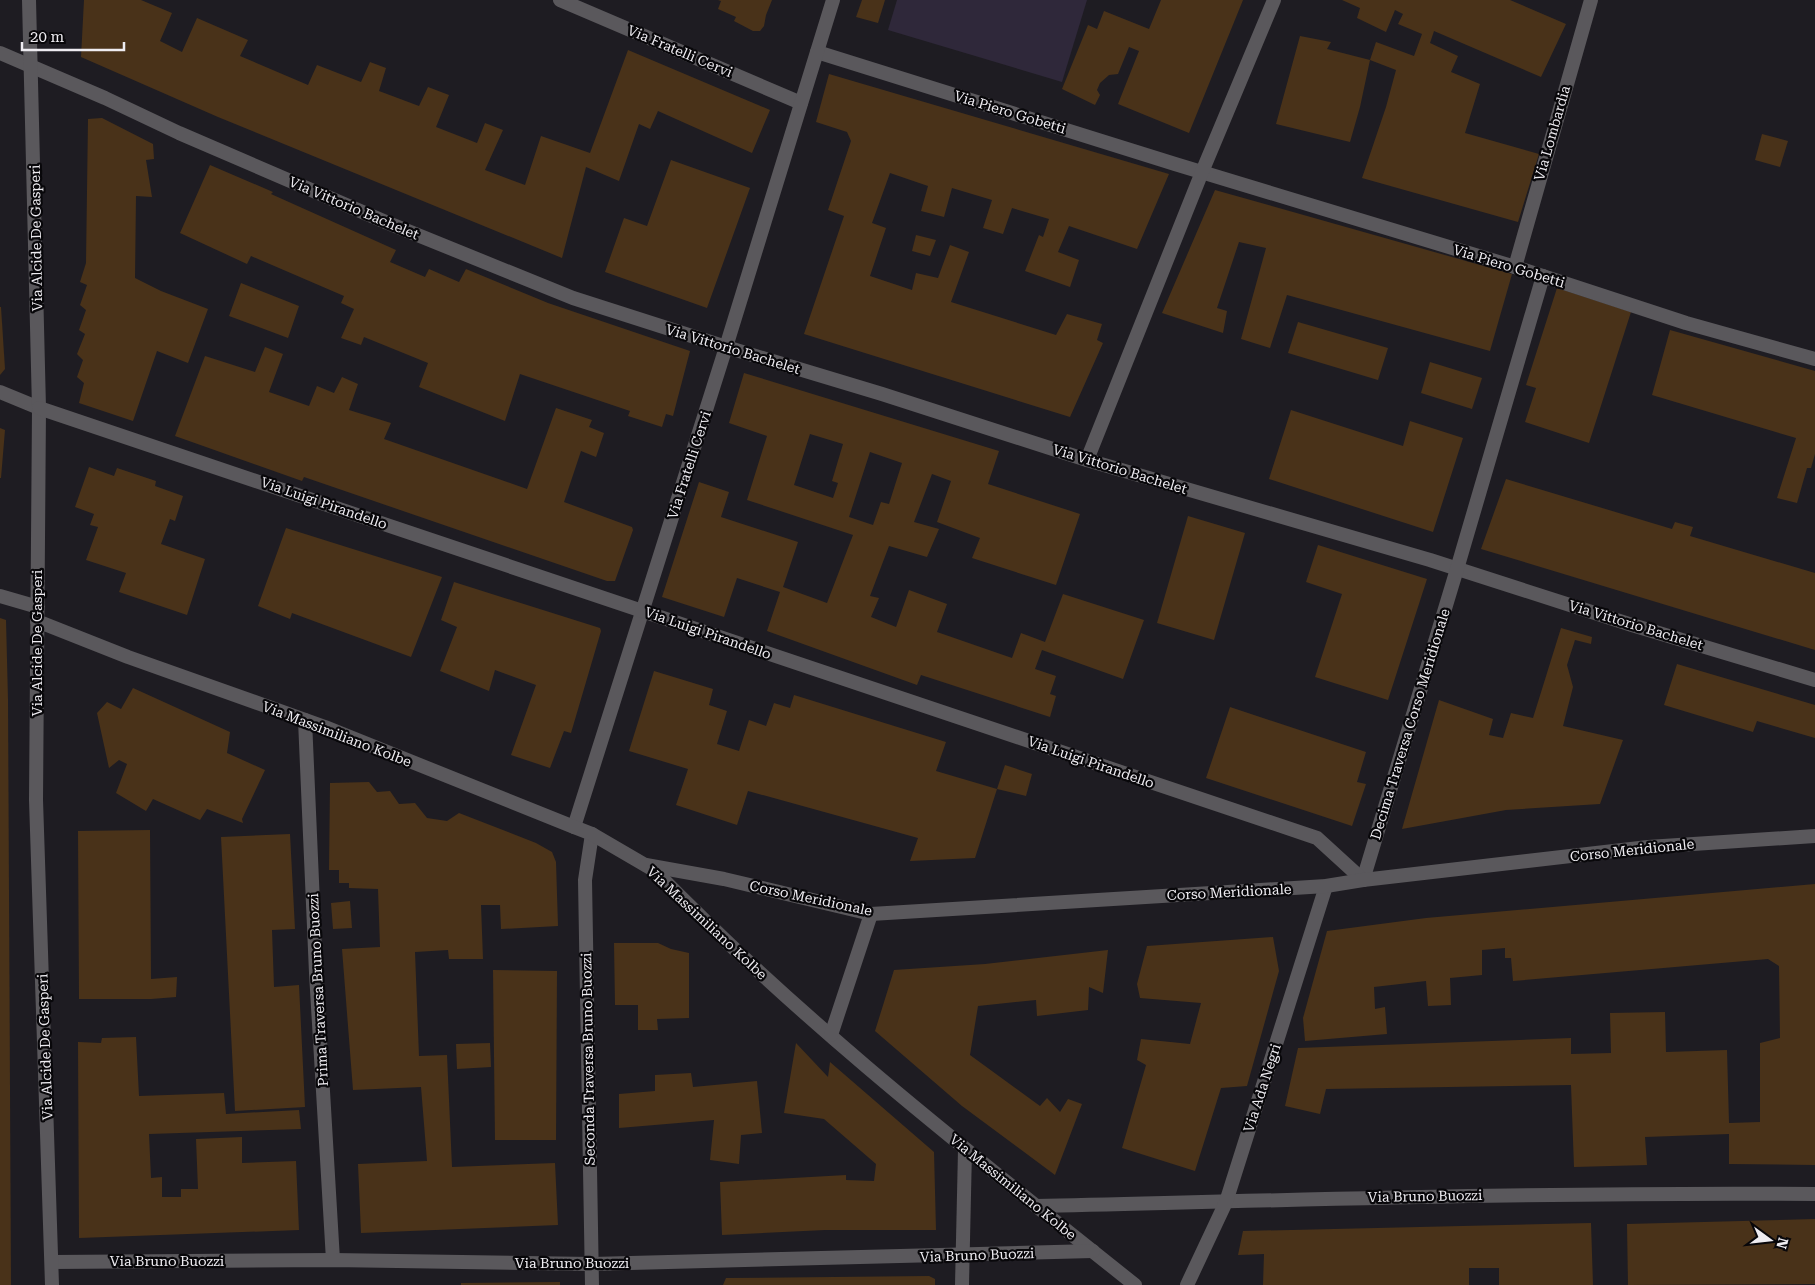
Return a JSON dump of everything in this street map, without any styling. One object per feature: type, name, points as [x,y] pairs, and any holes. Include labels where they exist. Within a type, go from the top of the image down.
[{"type":"street","name":"Via Alcide De Gasperi","points":[[29,0],[39,408],[36,800],[52,1285]]},
{"type":"street","name":"Via Fratelli Cervi","points":[[560,0],[801,103]]},
{"type":"street","name":"Via Fratelli Cervi","points":[[574,827],[726,347],[833,0]]},
{"type":"street","points":[[1087,460],[1202,172],[1274,0]]},
{"type":"street","name":"Via Lombardia","points":[[1515,267],[1591,0]]},
{"type":"street","name":"Via Piero Gobetti","points":[[817,52],[1544,276],[1686,323],[1815,359]]},
{"type":"street","name":"Via Vittorio Bachelet","points":[[0,53],[397,227],[573,298],[1087,460],[1457,569],[1632,625],[1815,680]]},
{"type":"street","points":[[1457,569],[1544,276]]},
{"type":"street","name":"Via Luigi Pirandello","points":[[0,392],[39,408],[1317,838],[1363,880]]},
{"type":"street","name":"Decima Traversa Corso Meridionale","points":[[1363,880],[1457,569]]},
{"type":"street","name":"Via Massimiliano Kolbe","points":[[0,596],[128,657],[305,720],[592,834],[650,868],[707,925],[831,1036],[965,1150],[1135,1285]]},
{"type":"street","name":"Prima Traversa Bruno Buozzi","points":[[305,720],[316,974],[333,1260]]},
{"type":"street","name":"Seconda Traversa Bruno Buozzi","points":[[592,834],[585,880],[592,1285]]},
{"type":"street","name":"Corso Meridionale","points":[[650,868],[724,879],[871,914],[1326,886],[1363,880],[1648,847],[1815,836]]},
{"type":"street","name":"Via Ada Negri","points":[[1187,1285],[1226,1202],[1326,886]]},
{"type":"street","points":[[831,1036],[871,914]]},
{"type":"street","points":[[962,1285],[965,1150]]},
{"type":"street","name":"Via Bruno Buozzi","points":[[1036,1206],[1409,1196],[1661,1193],[1815,1194]]},
{"type":"street","name":"Via Bruno Buozzi","points":[[52,1262],[333,1260],[592,1264],[963,1256],[1093,1251]]},
{"type":"shaded area","points":[[897,0],[1087,0],[1062,82],[888,30]]},
{"type":"building","points":[[84,0],[141,0],[172,13],[160,41],[182,52],[197,18],[248,40],[240,56],[308,85],[317,65],[361,82],[370,62],[386,68],[379,91],[419,106],[428,87],[449,95],[436,127],[477,143],[485,123],[503,130],[485,170],[525,185],[541,136],[590,153],[628,50],[770,110],[752,153],[658,111],[650,129],[639,124],[619,181],[586,167],[562,258],[218,117],[81,57]]},
{"type":"building","points":[[718,0],[772,0],[764,26],[760,31],[753,31],[734,21],[736,17],[718,9],[721,1]]},
{"type":"building","points":[[862,0],[885,0],[878,23],[856,17]]},
{"type":"building","points":[[1161,0],[1243,0],[1189,133],[1118,104],[1139,51],[1129,47],[1118,74],[1109,75],[1100,83],[1097,90],[1100,95],[1095,105],[1062,89],[1088,25],[1097,29],[1104,11],[1149,29]]},
{"type":"building","points":[[1342,0],[1510,0],[1566,24],[1541,77],[1434,31],[1430,43],[1458,56],[1451,72],[1480,84],[1465,133],[1539,154],[1518,222],[1362,178],[1386,107],[1396,70],[1370,60],[1376,42],[1414,56],[1422,34],[1398,24],[1403,14],[1395,10],[1386,32],[1357,18],[1360,8]]},
{"type":"building","points":[[1300,36],[1331,42],[1327,49],[1370,60],[1350,142],[1276,124]]},
{"type":"building","points":[[829,74],[1169,174],[1137,249],[1069,226],[1058,252],[1079,260],[1070,287],[1025,271],[1039,235],[1043,237],[1049,219],[1012,208],[1003,234],[983,228],[992,200],[952,188],[944,217],[921,211],[928,186],[890,173],[872,223],[886,228],[870,276],[912,290],[916,273],[938,278],[950,245],[969,252],[951,302],[1056,335],[1067,314],[1102,324],[1097,340],[1103,343],[1070,417],[804,334],[844,216],[828,210],[851,141],[847,132],[816,122]]},
{"type":"building","points":[[102,118],[153,144],[154,159],[146,160],[152,197],[136,196],[135,278],[161,291],[208,309],[188,363],[157,351],[133,421],[79,403],[84,383],[77,377],[83,360],[77,354],[85,334],[79,330],[86,310],[80,305],[87,285],[80,282],[86,263],[88,119]]},
{"type":"building","points":[[1762,134],[1788,141],[1780,167],[1755,160]]},
{"type":"building","points":[[671,160],[750,188],[707,308],[605,272],[624,218],[647,226]]},
{"type":"building","points":[[210,165],[273,192],[271,194],[396,250],[390,262],[425,277],[429,269],[459,282],[466,269],[548,303],[690,351],[673,416],[666,414],[662,427],[628,416],[630,411],[520,374],[505,421],[419,387],[428,363],[364,337],[361,345],[341,338],[354,309],[341,303],[344,296],[251,256],[247,264],[180,233]]},
{"type":"building","points":[[1215,190],[1512,274],[1490,351],[1287,295],[1270,348],[1241,339],[1266,248],[1239,242],[1217,308],[1227,311],[1223,333],[1162,313]]},
{"type":"building","points":[[916,235],[936,240],[930,256],[912,251]]},
{"type":"building","points":[[241,283],[299,306],[288,338],[229,316]]},
{"type":"building","points":[[1557,288],[1631,312],[1589,443],[1525,422],[1536,388],[1526,385]]},
{"type":"building","points":[[0,307],[5,369],[0,375]]},
{"type":"building","points":[[1298,322],[1388,348],[1378,380],[1288,353]]},
{"type":"building","points":[[1670,330],[1815,371],[1815,454],[1811,468],[1807,468],[1797,503],[1777,498],[1796,438],[1652,395]]},
{"type":"building","points":[[265,347],[283,354],[269,392],[309,406],[317,386],[334,393],[342,377],[358,384],[349,410],[391,423],[384,439],[527,489],[556,408],[592,420],[589,427],[604,433],[596,457],[581,451],[564,502],[632,527],[633,530],[615,581],[607,581],[304,477],[302,481],[175,436],[205,356],[255,372]]},
{"type":"building","points":[[1430,362],[1482,378],[1472,409],[1421,393]]},
{"type":"building","points":[[744,373],[999,451],[988,484],[1080,514],[1056,585],[972,558],[980,538],[937,522],[951,481],[932,474],[914,522],[939,529],[927,557],[889,546],[870,596],[879,598],[871,617],[896,627],[909,590],[947,604],[937,632],[1012,658],[1021,633],[1045,642],[1063,594],[1144,620],[1123,679],[1042,650],[1035,669],[1056,676],[1050,694],[1056,696],[1050,717],[921,675],[917,685],[767,631],[780,592],[737,578],[724,617],[662,597],[699,482],[729,492],[721,517],[798,542],[783,587],[827,603],[853,535],[747,500],[767,436],[729,423]],"holes":[[[810,434],[843,444],[832,481],[838,483],[833,498],[794,485]],[[870,452],[902,463],[889,504],[881,502],[873,525],[849,517]]]},
{"type":"building","points":[[1291,410],[1403,446],[1410,421],[1463,438],[1433,532],[1269,479]]},
{"type":"building","points":[[0,428],[5,430],[1,478],[0,478]]},
{"type":"building","points":[[89,467],[114,476],[117,468],[156,481],[155,486],[183,496],[175,521],[170,519],[161,544],[205,559],[187,615],[119,592],[126,573],[86,560],[98,527],[90,525],[94,514],[75,507]]},
{"type":"building","points":[[1506,479],[1672,529],[1675,522],[1693,527],[1690,536],[1815,573],[1815,650],[1481,549]]},
{"type":"building","points":[[1188,516],[1245,533],[1214,640],[1157,623]]},
{"type":"building","points":[[286,528],[442,577],[411,657],[292,613],[290,619],[258,606]]},
{"type":"building","points":[[1318,545],[1427,579],[1388,700],[1315,677],[1342,594],[1306,582]]},
{"type":"building","points":[[454,582],[600,628],[601,631],[571,733],[564,731],[550,768],[511,755],[536,685],[495,670],[489,691],[440,671],[457,627],[441,620]]},
{"type":"building","points":[[0,618],[6,620],[8,700],[11,1285],[0,1285]]},
{"type":"building","points":[[1561,628],[1592,637],[1591,644],[1575,640],[1567,665],[1573,687],[1563,726],[1623,740],[1600,804],[1506,810],[1402,829],[1439,700],[1493,719],[1489,735],[1503,738],[1511,713],[1533,718]]},
{"type":"building","points":[[1677,664],[1815,705],[1815,738],[1757,721],[1753,732],[1664,705]]},
{"type":"building","points":[[654,671],[713,689],[709,705],[727,711],[717,744],[739,751],[749,720],[766,726],[774,703],[790,708],[794,695],[946,742],[936,771],[997,789],[975,858],[910,861],[918,838],[748,791],[737,825],[676,805],[688,769],[629,751]]},
{"type":"building","points":[[133,688],[230,732],[227,753],[265,770],[242,819],[243,823],[207,809],[200,820],[153,799],[146,811],[116,793],[127,764],[119,760],[109,768],[97,713],[107,702],[121,709]]},
{"type":"building","points":[[1230,707],[1366,752],[1357,782],[1366,784],[1352,826],[1206,778]]},
{"type":"building","points":[[1005,765],[1032,774],[1026,796],[997,789]]},
{"type":"building","points":[[369,782],[377,792],[390,791],[399,804],[415,803],[427,818],[447,821],[459,813],[536,843],[552,852],[556,862],[558,926],[501,929],[500,905],[481,905],[483,959],[449,959],[448,950],[415,952],[419,1056],[447,1055],[452,1167],[555,1163],[558,1225],[361,1233],[358,1164],[427,1161],[421,1087],[353,1090],[342,949],[380,947],[378,889],[349,888],[349,883],[339,883],[339,870],[329,870],[330,783]]},
{"type":"building","points":[[150,830],[151,979],[177,977],[176,997],[79,999],[78,831]]},
{"type":"building","points":[[290,834],[295,929],[272,930],[274,987],[299,985],[305,1107],[235,1111],[221,837]]},
{"type":"building","points":[[1815,884],[1815,1165],[1729,1164],[1729,1134],[1645,1137],[1647,1165],[1574,1167],[1571,1085],[1326,1089],[1320,1114],[1285,1106],[1298,1048],[1571,1038],[1571,1054],[1611,1053],[1610,1013],[1665,1012],[1666,1052],[1727,1050],[1729,1123],[1760,1122],[1760,1043],[1780,1038],[1779,966],[1768,959],[1513,981],[1511,958],[1505,958],[1505,948],[1482,950],[1482,975],[1450,978],[1451,1005],[1428,1006],[1426,981],[1374,987],[1375,1009],[1385,1007],[1387,1034],[1305,1041],[1303,1018],[1327,931],[1426,918]]},
{"type":"building","points":[[350,901],[352,928],[333,929],[331,903]]},
{"type":"building","points":[[1273,937],[1279,971],[1247,1086],[1221,1088],[1195,1171],[1122,1148],[1146,1065],[1137,1060],[1141,1039],[1190,1044],[1201,1003],[1140,998],[1137,984],[1147,946]]},
{"type":"building","points":[[614,943],[658,943],[671,949],[689,953],[689,1018],[657,1019],[658,1030],[638,1030],[638,1005],[615,1005]]},
{"type":"building","points":[[1108,950],[1103,993],[1089,987],[1088,1010],[1037,1016],[1036,1000],[978,1006],[970,1055],[1040,1106],[1047,1098],[1060,1112],[1068,1099],[1082,1104],[1055,1175],[962,1106],[875,1031],[894,970],[985,964]]},
{"type":"building","points":[[493,970],[557,971],[556,1140],[495,1140]]},
{"type":"building","points":[[136,1037],[139,1096],[224,1093],[226,1114],[299,1110],[301,1129],[149,1134],[151,1178],[162,1177],[162,1197],[181,1197],[181,1189],[198,1189],[196,1139],[242,1137],[242,1163],[296,1161],[299,1230],[79,1238],[78,1042],[101,1043],[102,1038]]},
{"type":"building","points":[[490,1043],[491,1067],[457,1069],[456,1044]]},
{"type":"building","points":[[796,1043],[828,1077],[830,1062],[934,1152],[936,1230],[825,1230],[722,1235],[720,1182],[846,1175],[846,1180],[874,1181],[876,1164],[824,1119],[784,1113]]},
{"type":"building","points":[[691,1073],[693,1087],[757,1081],[762,1133],[741,1135],[739,1164],[710,1160],[714,1120],[619,1128],[619,1094],[655,1091],[655,1075]]},
{"type":"building","points":[[1815,1219],[1815,1284],[1628,1285],[1627,1224]]},
{"type":"building","points":[[1591,1223],[1593,1285],[1499,1285],[1499,1268],[1469,1268],[1469,1285],[1263,1285],[1264,1254],[1238,1255],[1243,1231]]},
{"type":"building","points":[[929,1276],[935,1279],[935,1285],[723,1285],[726,1278]]},
{"type":"building","points":[[560,1282],[560,1285],[461,1285],[461,1283]]}]
